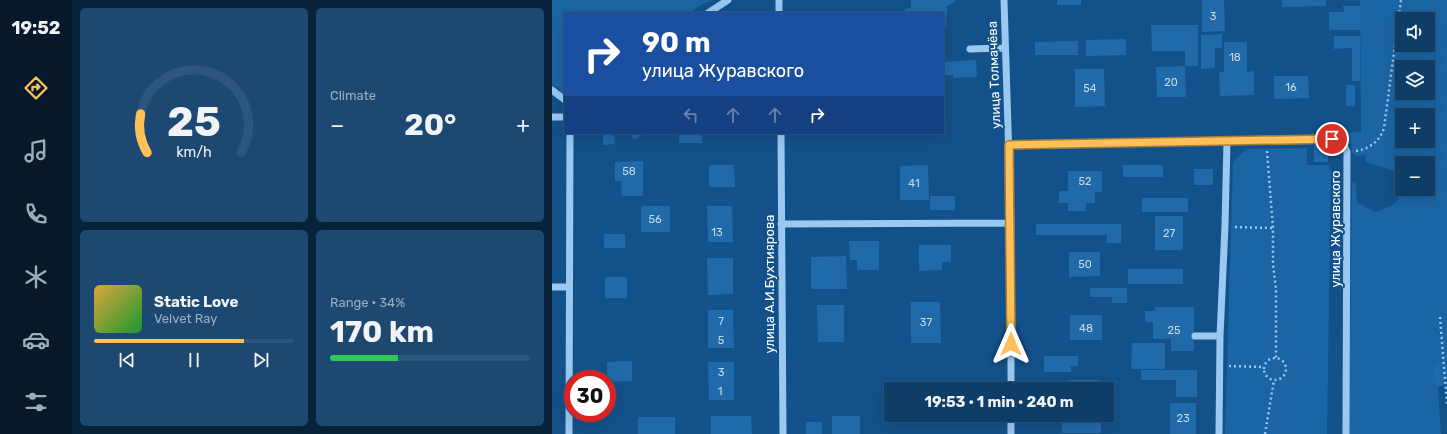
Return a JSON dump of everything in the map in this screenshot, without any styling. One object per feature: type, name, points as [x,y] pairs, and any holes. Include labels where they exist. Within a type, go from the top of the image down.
[{"type":"street","points":[[710,12],[728,0]]},
{"type":"street","points":[[779,0],[779,12]]},
{"type":"street","name":"улица Толмачёва","points":[[1004,0],[1011,223],[1011,382]]},
{"type":"street","points":[[970,49],[1005,48]]},
{"type":"street","points":[[552,90],[564,99]]},
{"type":"street","points":[[552,117],[564,117]]},
{"type":"street","points":[[569,434],[570,134]]},
{"type":"street","name":"улица А.И.Бухтиярова","points":[[781,134],[783,434]]},
{"type":"street","name":"улица Журавского","points":[[1009,145],[1332,139],[1343,143],[1347,152],[1346,434]]},
{"type":"street","points":[[1219,434],[1220,336],[1227,141]]},
{"type":"street","points":[[781,224],[1011,223]]},
{"type":"street","points":[[552,287],[569,287]]},
{"type":"street","points":[[1195,336],[1220,336]]},
{"type":"street","points":[[1011,422],[1011,434]]},
{"type":"path","points":[[1347,152],[1360,150],[1373,144],[1382,136],[1401,0]]},
{"type":"path","points":[[1266,140],[1273,228],[1273,265],[1276,289],[1276,359]]},
{"type":"path","points":[[1225,226],[1273,228]]},
{"type":"path","points":[[1440,317],[1447,404]]},
{"type":"path","points":[[1272,358],[1276,359],[1281,359],[1284,362],[1286,371],[1282,378],[1278,380],[1269,380],[1264,373],[1264,367],[1268,360],[1272,358]]},
{"type":"path","points":[[1220,366],[1264,367]]},
{"type":"path","points":[[1265,434],[1274,380]]},
{"type":"shaded area","points":[[552,0],[712,0],[690,12],[564,12],[564,94],[557,87],[552,85]]},
{"type":"shaded area","points":[[1360,0],[1447,0],[1447,384],[1438,387],[1441,434],[1349,434],[1352,182],[1356,184],[1357,203],[1376,212],[1393,205],[1398,200],[1398,196],[1435,196],[1435,156],[1395,156],[1395,171],[1366,162],[1365,155],[1357,156],[1352,153],[1350,142],[1341,133],[1361,132]]},
{"type":"shaded area","points":[[1307,148],[1307,165],[1329,165],[1331,172],[1327,434],[1225,434],[1233,162],[1246,149]]},
{"type":"building","points":[[911,0],[955,0],[955,2],[947,6],[946,27],[944,28],[944,12],[905,12],[905,9],[911,8]]},
{"type":"building","points":[[1057,0],[1081,0],[1081,5],[1057,5]]},
{"type":"building","points":[[1202,0],[1224,0],[1225,31],[1202,32]]},
{"type":"building","points":[[1282,0],[1326,0],[1326,6],[1282,7]]},
{"type":"building","points":[[1343,6],[1360,6],[1360,30],[1329,30],[1329,12],[1344,12]]},
{"type":"building","points":[[1151,25],[1198,25],[1198,66],[1185,66],[1185,51],[1152,51]]},
{"type":"building","points":[[1222,34],[1222,48],[1215,48],[1215,68],[1201,69],[1201,35]]},
{"type":"building","points":[[1334,36],[1360,36],[1360,81],[1352,81],[1352,48],[1334,49]]},
{"type":"building","points":[[1126,39],[1126,55],[1086,56],[1086,40]]},
{"type":"building","points":[[1078,41],[1078,55],[1035,55],[1035,42]]},
{"type":"building","points":[[1224,42],[1247,42],[1247,72],[1254,71],[1254,95],[1220,96],[1219,72],[1224,72]]},
{"type":"building","points":[[976,60],[977,77],[953,78],[953,75],[944,75],[944,62]]},
{"type":"building","points":[[1185,66],[1186,97],[1157,97],[1156,67]]},
{"type":"building","points":[[1075,69],[1104,69],[1105,106],[1075,107]]},
{"type":"building","points":[[1274,76],[1308,76],[1309,98],[1274,99]]},
{"type":"building","points":[[1346,85],[1355,85],[1355,106],[1346,106]]},
{"type":"building","points":[[603,134],[614,134],[615,144],[603,145]]},
{"type":"building","points":[[631,134],[643,134],[634,140]]},
{"type":"building","points":[[679,134],[702,134],[702,143],[679,143]]},
{"type":"building","points":[[1314,145],[1328,145],[1328,162],[1314,162]]},
{"type":"building","points":[[643,161],[643,196],[622,196],[621,181],[615,181],[615,162]]},
{"type":"building","points":[[709,165],[734,165],[735,187],[709,187]]},
{"type":"building","points":[[928,165],[929,200],[900,200],[900,166]]},
{"type":"building","points":[[1123,165],[1163,165],[1163,177],[1123,177]]},
{"type":"building","points":[[1194,169],[1213,169],[1213,185],[1194,185]]},
{"type":"building","points":[[1068,171],[1102,171],[1102,192],[1095,192],[1095,203],[1086,203],[1086,211],[1068,211],[1068,203],[1059,203],[1059,191],[1068,191]]},
{"type":"building","points":[[930,196],[955,196],[955,210],[930,210]]},
{"type":"building","points":[[1142,198],[1188,198],[1188,212],[1142,212]]},
{"type":"building","points":[[641,206],[670,206],[670,232],[641,232]]},
{"type":"building","points":[[707,206],[732,206],[733,242],[708,242]]},
{"type":"building","points":[[1155,216],[1183,216],[1183,250],[1155,250]]},
{"type":"building","points":[[1036,224],[1121,224],[1121,243],[1107,243],[1107,235],[1036,235]]},
{"type":"building","points":[[604,234],[625,234],[625,248],[604,248]]},
{"type":"building","points":[[849,241],[879,241],[879,270],[857,270],[857,260],[850,260]]},
{"type":"building","points":[[919,245],[951,245],[951,262],[942,262],[942,270],[919,271]]},
{"type":"building","points":[[1069,252],[1100,252],[1100,276],[1069,277]]},
{"type":"building","points":[[846,256],[847,289],[811,289],[811,257]]},
{"type":"building","points":[[707,258],[733,258],[733,294],[708,295]]},
{"type":"building","points":[[1128,269],[1183,269],[1183,284],[1128,284]]},
{"type":"building","points":[[605,277],[627,277],[627,298],[605,298]]},
{"type":"building","points":[[1090,288],[1127,288],[1127,303],[1112,303],[1112,297],[1090,297]]},
{"type":"building","points":[[911,302],[940,302],[941,343],[911,343]]},
{"type":"building","points":[[817,305],[844,305],[844,342],[818,342]]},
{"type":"building","points":[[1155,307],[1194,307],[1194,351],[1171,351],[1171,339],[1153,339],[1153,322],[1145,322],[1145,311],[1155,311]]},
{"type":"building","points":[[708,310],[733,310],[734,348],[708,348]]},
{"type":"building","points":[[1070,315],[1102,315],[1102,340],[1070,340]]},
{"type":"building","points":[[1132,343],[1165,343],[1165,369],[1131,369]]},
{"type":"building","points":[[1044,356],[1078,356],[1078,366],[1071,366],[1071,372],[1044,372]]},
{"type":"building","points":[[632,361],[632,381],[616,382],[616,370],[607,370],[607,362]]},
{"type":"building","points":[[708,362],[734,362],[734,400],[709,400]]},
{"type":"building","points":[[1441,364],[1443,385],[1436,386],[1434,365]]},
{"type":"building","points":[[1141,370],[1197,370],[1197,397],[1176,397],[1176,380],[1141,380]]},
{"type":"building","points":[[1069,380],[1099,380],[1099,382],[1069,382]]},
{"type":"building","points":[[1170,403],[1196,403],[1196,434],[1170,434]]},
{"type":"building","points":[[711,416],[751,416],[752,434],[711,434]]},
{"type":"building","points":[[832,416],[860,416],[860,434],[832,434]]},
{"type":"building","points":[[638,417],[675,417],[675,434],[638,434]]},
{"type":"building","points":[[806,422],[822,422],[822,434],[806,434]]},
{"type":"building","points":[[1062,422],[1101,422],[1101,433],[1062,433]]},
{"type":"route","points":[[1011,344],[1011,223],[1009,145],[1332,139]]}]
